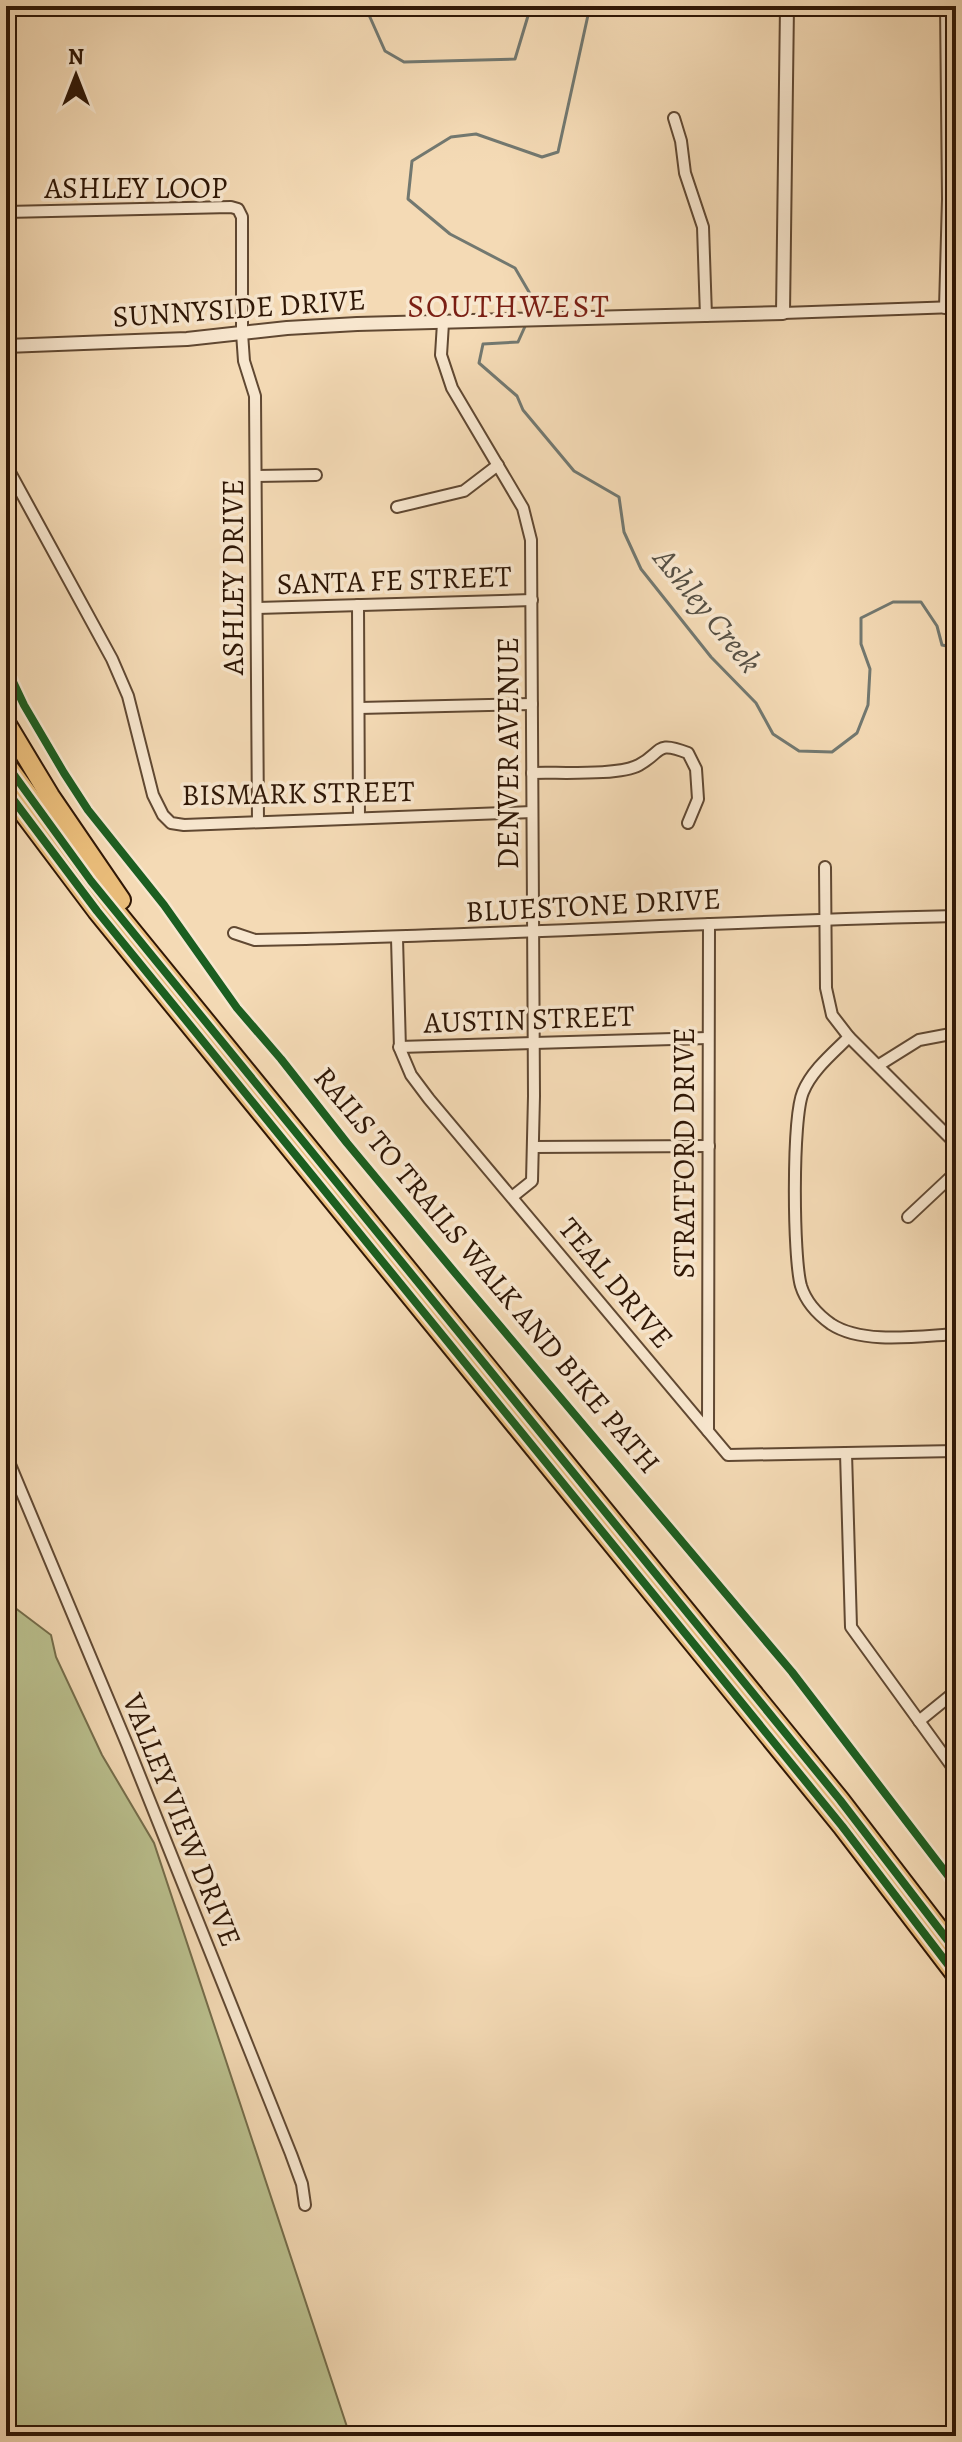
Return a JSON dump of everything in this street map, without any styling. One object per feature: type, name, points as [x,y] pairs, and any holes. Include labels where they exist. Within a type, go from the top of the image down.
[{"type":"highway","points":[[6,723],[164,971]]},
{"type":"highway","points":[[6,764],[76,861],[164,971],[830,1788],[956,1951]]},
{"type":"highway","points":[[6,790],[97,911],[842,1826],[956,1975]]},
{"type":"street","points":[[783,313],[787,6]]},
{"type":"street","points":[[946,6],[950,307]]},
{"type":"street","points":[[674,118],[685,173],[703,227],[706,316]]},
{"type":"street","name":"ASHLEY LOOP","points":[[6,212],[238,209],[244,227],[242,333]]},
{"type":"street","name":"SUNNYSIDE DRIVE","points":[[6,346],[127,342],[357,324],[950,307]]},
{"type":"street","name":"DENVER AVENUE","points":[[443,323],[441,355],[452,388],[527,519],[531,540],[533,1147],[532,1181],[512,1197]]},
{"type":"street","name":"ASHLEY DRIVE","points":[[242,333],[244,361],[255,396],[258,822]]},
{"type":"street","name":"BISMARK STREET","points":[[6,465],[98,631],[123,683],[143,745],[153,795],[163,815],[171,823],[532,812]]},
{"type":"street","points":[[397,507],[464,491],[498,465]]},
{"type":"street","points":[[256,476],[316,475]]},
{"type":"street","name":"SANTA FE STREET","points":[[257,608],[532,600]]},
{"type":"street","points":[[358,605],[359,818]]},
{"type":"street","points":[[359,708],[532,704]]},
{"type":"street","points":[[532,773],[638,766],[656,750],[672,746],[688,753],[696,769],[698,799],[688,823]]},
{"type":"street","points":[[825,867],[824,948],[828,1002],[832,1015],[849,1037],[956,1144]]},
{"type":"street","name":"BLUESTONE DRIVE","points":[[234,933],[255,940],[397,938],[956,916]]},
{"type":"street","name":"STRATFORD DRIVE","points":[[708,1431],[709,924]]},
{"type":"street","name":"TEAL DRIVE","points":[[397,938],[399,1047],[411,1075],[728,1455],[956,1451]]},
{"type":"street","points":[[879,1065],[919,1040],[956,1033]]},
{"type":"street","points":[[849,1037],[809,1080],[798,1106],[797,1258],[802,1286],[816,1311],[844,1331],[880,1336],[956,1334]]},
{"type":"street","name":"AUSTIN STREET","points":[[399,1047],[708,1038]]},
{"type":"street","points":[[533,1147],[709,1146]]},
{"type":"street","points":[[908,1217],[956,1172]]},
{"type":"street","points":[[846,1453],[851,1627],[956,1772]]},
{"type":"street","name":"VALLEY VIEW DRIVE","points":[[6,1455],[127,1744],[291,2154],[302,2184],[305,2205]]},
{"type":"street","points":[[919,1721],[956,1691]]},
{"type":"green space","points":[[6,1601],[51,1635],[56,1657],[102,1755],[154,1843],[350,2436],[6,2436]]},
{"type":"waterway","name":"Ashley Creek","points":[[365,6],[385,51],[404,62],[515,59],[531,6]]},
{"type":"waterway","name":"Ashley Creek","points":[[531,315],[536,304],[515,268],[450,234],[408,199],[412,161],[451,137],[476,134],[542,157],[558,152],[590,6]]},
{"type":"waterway","name":"Ashley Creek","points":[[527,322],[518,342],[483,344],[479,363],[517,396],[523,410],[574,471],[619,497],[624,532],[641,569],[711,657],[756,703],[773,734],[799,751],[832,752],[857,733],[868,705],[870,669],[861,644],[861,618],[893,602],[921,602],[937,626],[942,645],[956,648]]},
{"type":"cycle path","name":"RAILS TO TRAILS WALK AND BIKE PATH","points":[[6,667],[24,705],[88,810],[164,905],[237,1008],[456,1274],[792,1672],[956,1886]]},
{"type":"cycle path","points":[[6,764],[91,881],[840,1800],[956,1951]]},
{"type":"cycle path","points":[[6,790],[97,911],[842,1826],[956,1975]]},
{"type":"district","name":"SOUTHWEST","points":[[509,306]]}]
